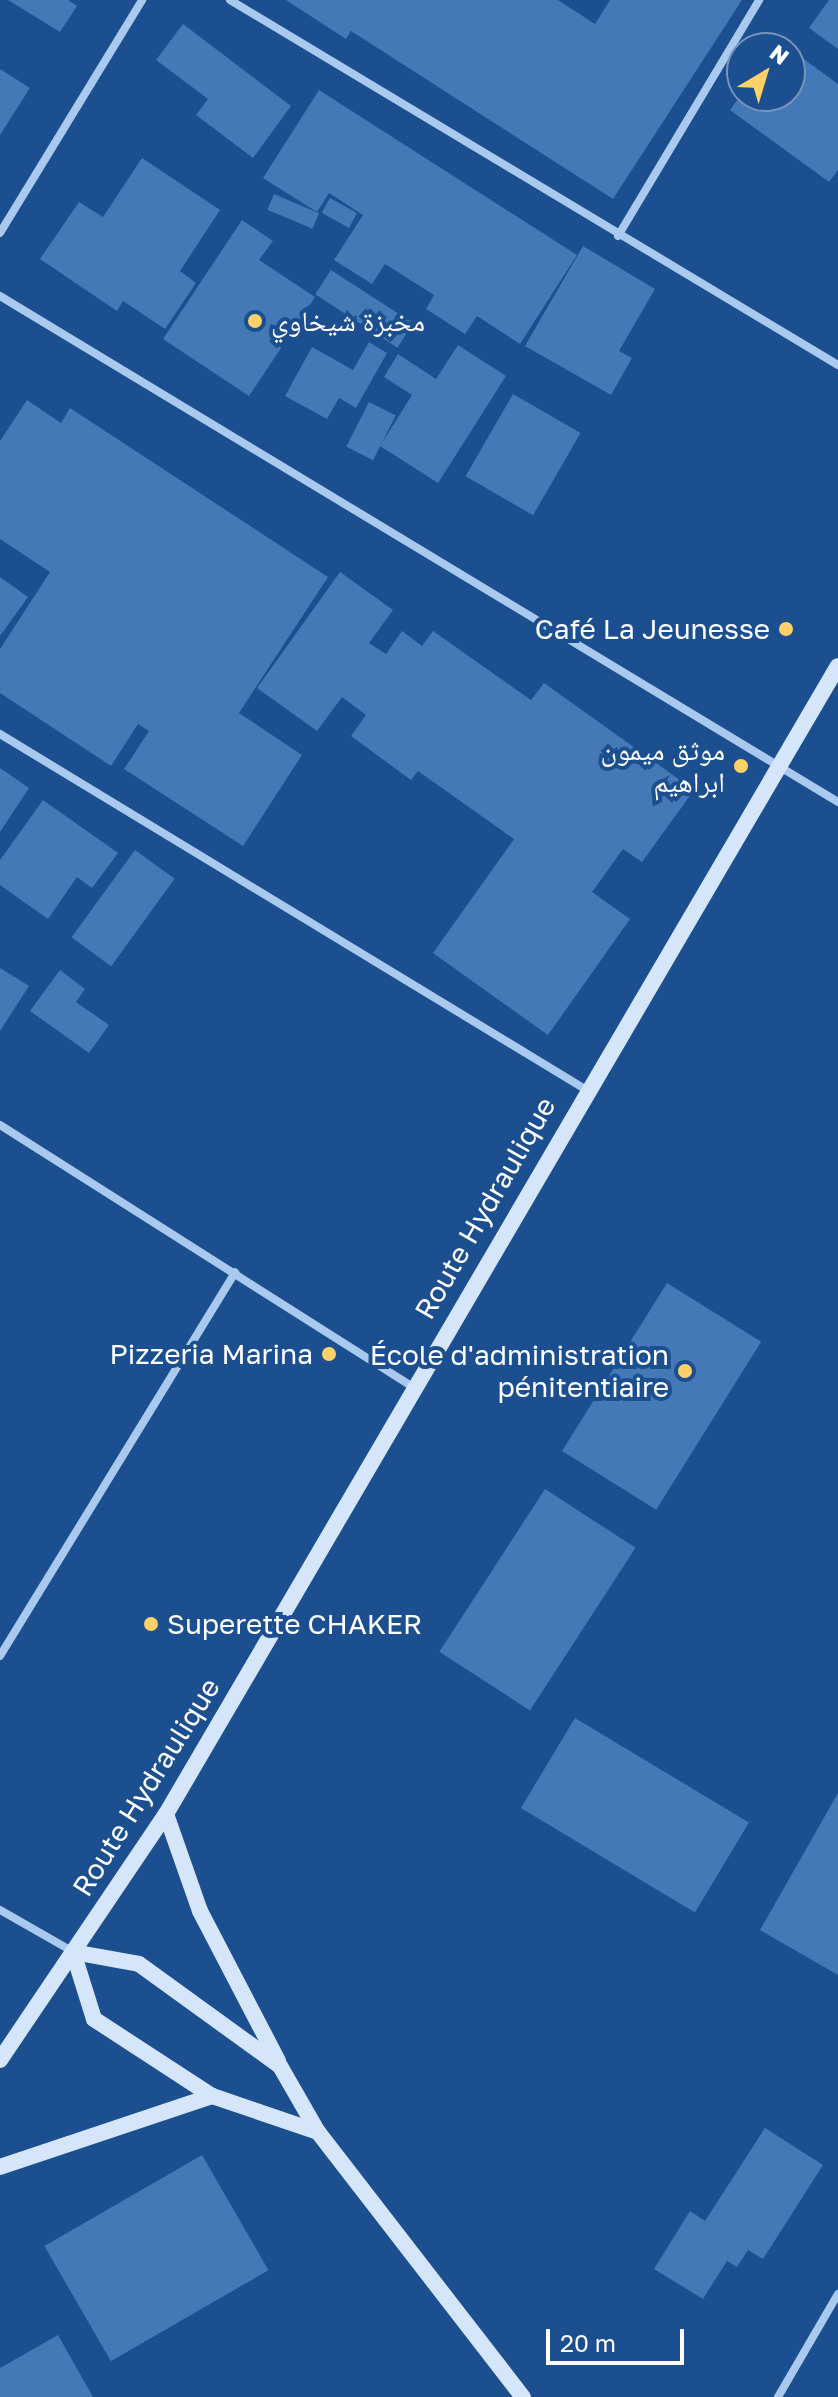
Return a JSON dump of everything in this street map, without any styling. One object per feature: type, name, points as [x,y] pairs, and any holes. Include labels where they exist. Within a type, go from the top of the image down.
[{"type":"main road","name":"Route Hydraulique","points":[[0,2060],[166,1814],[411,1386],[838,666]]},
{"type":"main road","points":[[166,1814],[200,1911],[280,2066],[318,2132],[523,2397]]},
{"type":"main road","points":[[280,2066],[139,1964],[73,1952],[94,2019],[212,2096],[318,2132]]},
{"type":"main road","points":[[0,2167],[212,2096]]},
{"type":"street","points":[[0,233],[142,0]]},
{"type":"street","points":[[230,0],[618,236],[838,365]]},
{"type":"street","points":[[618,236],[759,0]]},
{"type":"street","points":[[1,298],[838,802]]},
{"type":"street","points":[[0,734],[585,1089]]},
{"type":"street","points":[[0,1125],[411,1386]]},
{"type":"street","points":[[0,1656],[235,1272]]},
{"type":"street","points":[[0,1910],[73,1952]]},
{"type":"street","points":[[778,2397],[838,2294]]},
{"type":"building","points":[[8,0],[68,0],[77,6],[60,32]]},
{"type":"building","points":[[286,0],[558,0],[595,24],[610,0],[742,0],[613,199],[351,31],[346,39]]},
{"type":"building","points":[[829,0],[838,0],[838,49],[809,28]]},
{"type":"building","points":[[183,24],[291,106],[253,158],[196,115],[208,99],[156,60]]},
{"type":"building","points":[[806,61],[838,84],[838,170],[829,182],[733,112],[806,112]]},
{"type":"building","points":[[0,69],[30,88],[0,135]]},
{"type":"building","points":[[319,90],[577,255],[520,344],[477,316],[465,334],[426,309],[434,295],[385,264],[372,284],[334,260],[363,215],[329,193],[317,212],[263,178]]},
{"type":"building","points":[[142,158],[220,210],[180,271],[196,283],[165,329],[123,301],[117,311],[40,259],[79,202],[103,217]]},
{"type":"building","points":[[274,194],[319,213],[312,229],[267,210]]},
{"type":"building","points":[[330,198],[357,213],[349,228],[322,213]]},
{"type":"building","points":[[242,220],[273,241],[259,260],[315,297],[249,396],[163,339]]},
{"type":"building","points":[[583,246],[655,289],[619,351],[632,358],[611,395],[525,346]]},
{"type":"building","points":[[331,270],[413,323],[397,348],[315,294]]},
{"type":"building","points":[[369,342],[387,353],[356,408],[339,398],[327,419],[285,396],[312,347],[353,370]]},
{"type":"building","points":[[458,345],[506,376],[438,483],[380,446],[412,395],[384,377],[398,354],[436,379]]},
{"type":"building","points":[[513,394],[581,433],[533,515],[466,476]]},
{"type":"building","points":[[27,400],[61,423],[70,408],[328,577],[239,713],[302,755],[243,846],[124,769],[149,731],[138,724],[111,766],[0,693],[0,649],[50,572],[0,539],[0,441]]},
{"type":"building","points":[[369,402],[396,416],[373,460],[346,447]]},
{"type":"building","points":[[340,572],[393,610],[369,643],[386,654],[402,631],[422,646],[433,631],[531,700],[544,683],[694,790],[642,862],[623,849],[592,892],[630,919],[548,1035],[433,953],[514,839],[418,771],[411,780],[351,736],[366,715],[342,697],[317,731],[257,688]]},
{"type":"building","points":[[0,577],[28,597],[0,636]]},
{"type":"building","points":[[0,768],[29,788],[0,832]]},
{"type":"building","points":[[43,800],[118,853],[92,888],[77,877],[48,919],[0,885],[0,860]]},
{"type":"building","points":[[135,850],[175,879],[111,966],[72,937]]},
{"type":"building","points":[[0,968],[29,986],[0,1031]]},
{"type":"building","points":[[60,970],[85,989],[76,1002],[109,1025],[89,1053],[30,1011]]},
{"type":"building","points":[[667,1283],[761,1342],[656,1510],[562,1451]]},
{"type":"building","points":[[545,1489],[636,1548],[530,1711],[439,1652]]},
{"type":"building","points":[[575,1718],[749,1823],[695,1913],[521,1808]]},
{"type":"building","points":[[838,1793],[838,1975],[760,1930]]},
{"type":"building","points":[[765,2128],[823,2165],[763,2259],[748,2250],[737,2267],[727,2261],[703,2299],[654,2269],[690,2211],[705,2221]]},
{"type":"building","points":[[202,2155],[268,2270],[111,2361],[44,2246]]},
{"type":"building","points":[[58,2335],[93,2397],[0,2397],[0,2368]]},
{"type":"place","name":"مخبزة شيخاوي","points":[[255,321]]},
{"type":"place","name":"Café La Jeunesse","points":[[786,629]]},
{"type":"place","name":"موثق ميمون ابراهيم","points":[[741,766]]},
{"type":"place","name":"Pizzeria Marina","points":[[329,1354]]},
{"type":"place","name":"École d'administration pénitentiaire","points":[[685,1371]]},
{"type":"place","name":"Superette CHAKER","points":[[151,1624]]}]
